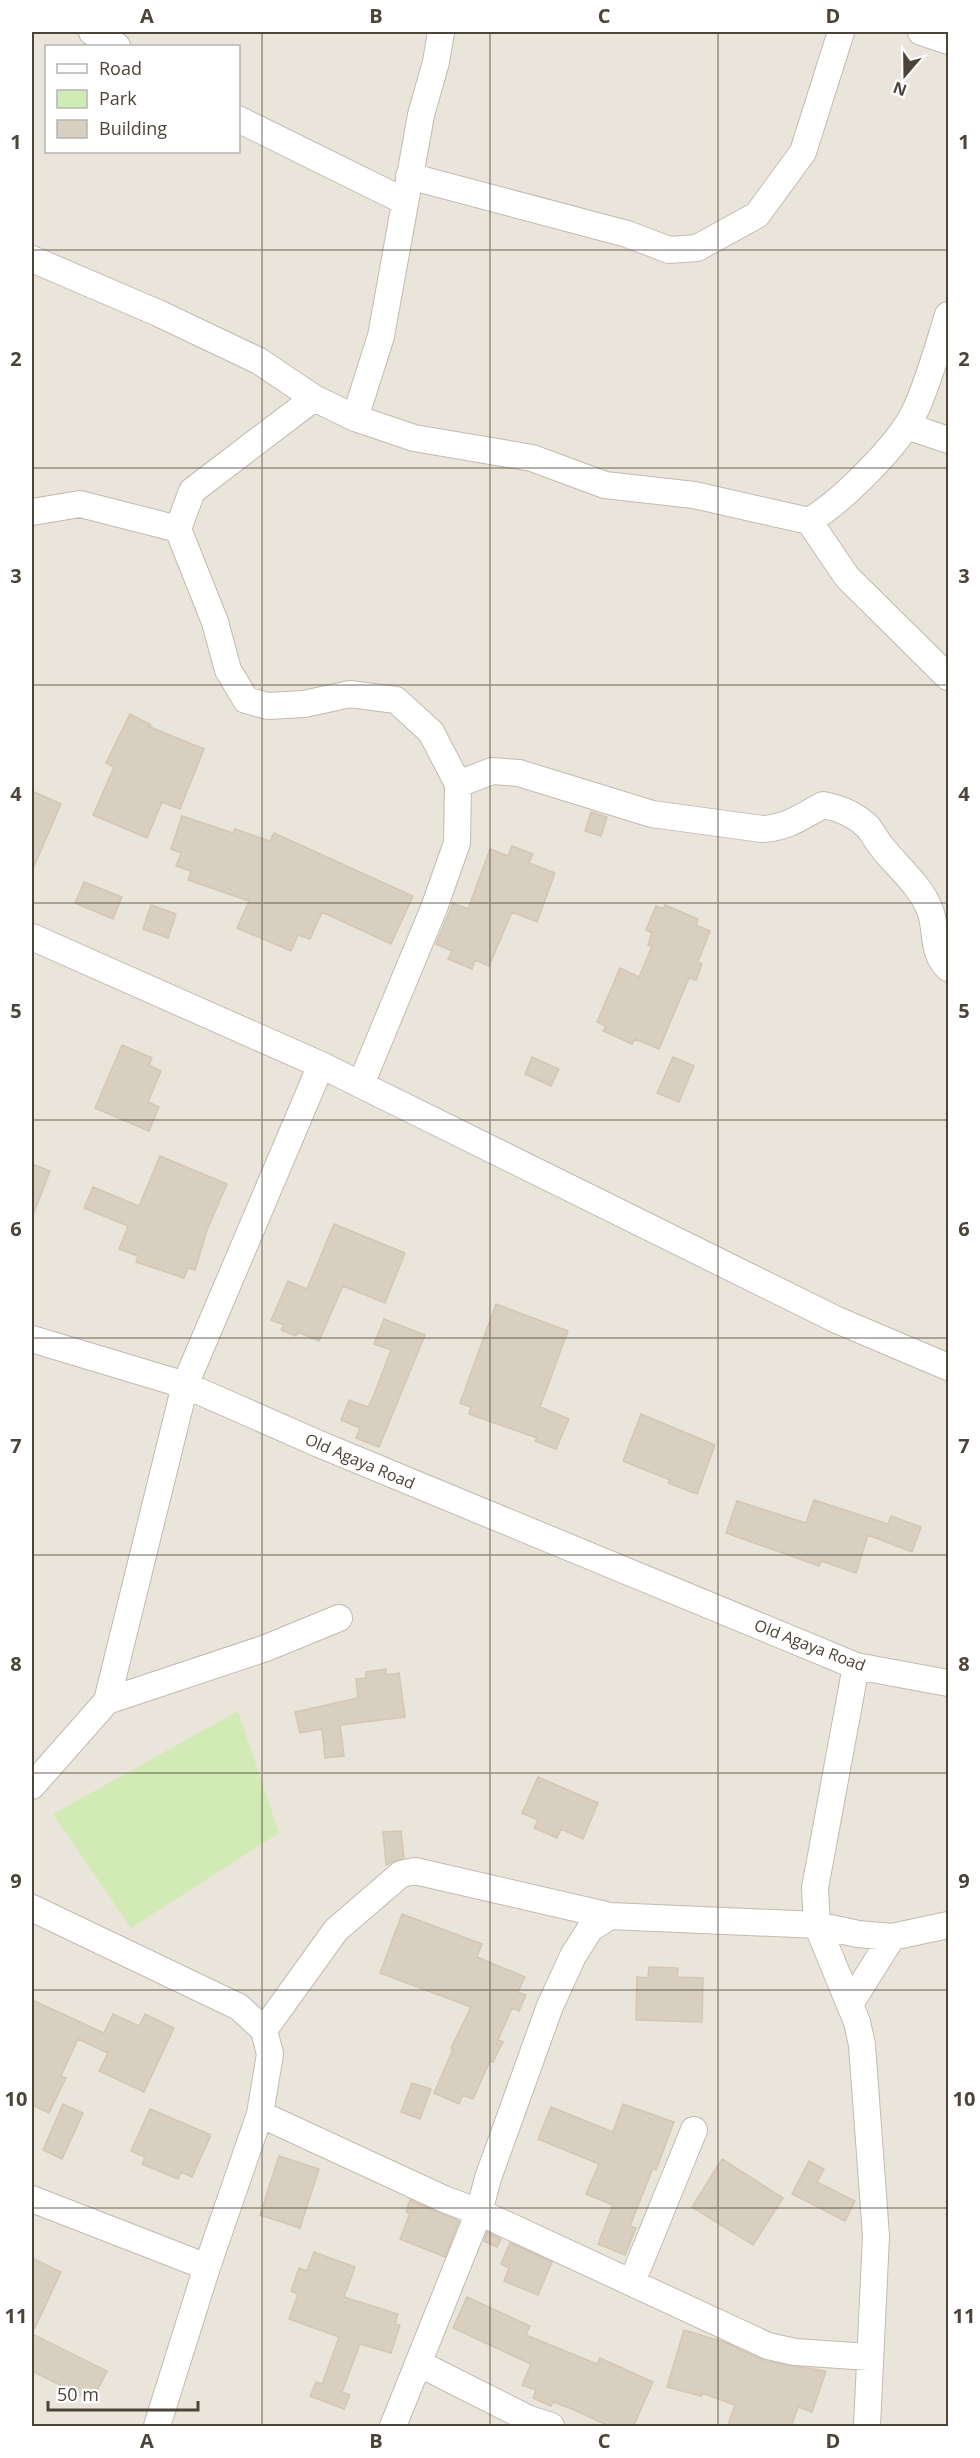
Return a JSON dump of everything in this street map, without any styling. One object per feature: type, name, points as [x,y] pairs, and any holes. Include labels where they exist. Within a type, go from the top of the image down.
[{"type":"street","points":[[92,32],[115,45]]},
{"type":"street","points":[[355,418],[381,336],[407,189],[441,32]]},
{"type":"street","points":[[240,120],[407,189],[627,234],[669,250],[697,248],[757,215],[803,152],[841,32]]},
{"type":"street","points":[[921,32],[948,41]]},
{"type":"street","points":[[32,259],[259,361],[314,398],[355,418],[414,438],[532,458],[605,484],[694,495],[809,521],[828,510],[883,455],[907,426],[928,377],[948,315]]},
{"type":"street","points":[[314,398],[192,491],[178,529],[215,622],[228,670],[246,700],[268,706],[292,705],[350,694],[396,700],[431,732],[458,784],[457,843],[422,937],[361,1084]]},
{"type":"street","points":[[907,426],[948,440]]},
{"type":"street","points":[[32,512],[80,504],[178,529]]},
{"type":"street","points":[[809,521],[847,578],[948,677]]},
{"type":"street","points":[[458,784],[492,771],[519,773],[652,814],[762,830],[778,829],[795,823],[823,805],[837,807],[868,827],[881,847],[922,892],[931,914],[936,949],[941,961],[948,969]]},
{"type":"street","points":[[32,937],[321,1065],[837,1320],[948,1367]]},
{"type":"street","points":[[32,1786],[106,1701],[185,1385],[321,1065]]},
{"type":"street","name":"Old Agaya Road","points":[[32,1339],[185,1385],[319,1444],[856,1666],[948,1683]]},
{"type":"street","points":[[106,1701],[266,1648],[339,1617]]},
{"type":"street","points":[[856,1666],[815,1888],[817,1925],[850,2004],[862,2045],[876,2236],[876,2275],[869,2357],[867,2427]]},
{"type":"street","points":[[264,2030],[336,1930],[401,1874],[415,1871],[610,1916],[817,1925],[858,1934],[892,1937],[948,1925]]},
{"type":"street","points":[[32,1908],[239,2007],[264,2030],[270,2054],[260,2114],[207,2267],[157,2427]]},
{"type":"street","points":[[393,2426],[479,2212],[488,2178],[550,2006],[573,1956],[590,1929],[610,1916]]},
{"type":"street","points":[[850,2004],[892,1937]]},
{"type":"street","points":[[260,2114],[444,2199],[479,2212],[768,2346],[795,2352],[869,2357]]},
{"type":"street","points":[[632,2282],[694,2130]]},
{"type":"street","points":[[32,2199],[207,2267]]},
{"type":"street","points":[[418,2363],[529,2419],[551,2427]]},
{"type":"shaded area","points":[[32,32],[948,32],[948,2426],[32,2426]]},
{"type":"green space","points":[[238,1711],[279,1833],[131,1928],[53,1814]]},
{"type":"building","points":[[130,714],[151,725],[150,727],[204,749],[180,809],[162,802],[147,838],[93,815],[114,767],[106,763]]},
{"type":"building","points":[[32,791],[61,804],[32,871]]},
{"type":"building","points":[[591,812],[607,817],[601,836],[585,831]]},
{"type":"building","points":[[182,816],[233,833],[235,829],[270,841],[274,833],[413,896],[391,944],[322,912],[310,939],[298,935],[291,951],[237,928],[249,901],[188,880],[191,871],[176,866],[181,853],[171,849]]},
{"type":"building","points":[[512,846],[533,854],[529,863],[555,873],[537,922],[512,912],[489,966],[475,960],[472,969],[448,959],[452,951],[436,944],[453,903],[468,909],[490,849],[508,856]]},
{"type":"building","points":[[84,882],[122,897],[113,919],[75,903]]},
{"type":"building","points":[[151,905],[176,914],[168,938],[143,929]]},
{"type":"building","points":[[665,905],[698,919],[696,925],[710,931],[698,962],[702,964],[696,980],[689,978],[659,1049],[635,1039],[632,1044],[603,1031],[606,1026],[597,1022],[620,968],[639,977],[652,946],[648,945],[652,933],[646,930],[656,906],[663,909]]},
{"type":"building","points":[[122,1045],[152,1058],[149,1065],[161,1071],[148,1102],[159,1107],[149,1131],[95,1108]]},
{"type":"building","points":[[532,1057],[559,1069],[551,1086],[525,1074]]},
{"type":"building","points":[[673,1057],[694,1066],[679,1102],[657,1093]]},
{"type":"building","points":[[160,1156],[227,1184],[207,1230],[195,1270],[188,1268],[184,1278],[136,1262],[138,1256],[119,1249],[128,1226],[84,1208],[93,1187],[139,1206]]},
{"type":"building","points":[[32,1164],[50,1171],[33,1215],[32,1215]]},
{"type":"building","points":[[334,1224],[405,1253],[385,1303],[343,1286],[319,1341],[298,1332],[296,1336],[281,1330],[284,1325],[271,1320],[288,1281],[307,1289]]},
{"type":"building","points":[[496,1304],[568,1331],[540,1407],[569,1419],[556,1449],[535,1441],[537,1438],[469,1414],[471,1407],[460,1403]]},
{"type":"building","points":[[384,1319],[425,1335],[379,1447],[356,1438],[360,1428],[341,1420],[349,1400],[368,1407],[373,1397],[391,1350],[374,1344]]},
{"type":"building","points":[[641,1414],[715,1445],[697,1494],[623,1461]]},
{"type":"building","points":[[814,1500],[888,1524],[891,1516],[921,1527],[912,1552],[868,1535],[856,1573],[821,1561],[819,1566],[726,1533],[737,1501],[806,1523]]},
{"type":"building","points":[[386,1669],[386,1675],[399,1673],[405,1717],[340,1725],[344,1756],[325,1758],[322,1729],[300,1733],[295,1712],[358,1698],[356,1679],[366,1678],[366,1672]]},
{"type":"building","points":[[538,1777],[598,1803],[583,1839],[561,1829],[557,1838],[534,1828],[538,1820],[522,1813]]},
{"type":"building","points":[[401,1831],[404,1858],[386,1865],[383,1832]]},
{"type":"building","points":[[402,1914],[482,1944],[477,1957],[525,1977],[518,1992],[526,1995],[519,2011],[512,2008],[498,2040],[503,2042],[493,2062],[490,2061],[473,2099],[463,2095],[459,2104],[434,2093],[453,2049],[451,2048],[471,2007],[380,1973]]},
{"type":"building","points":[[649,1967],[678,1968],[677,1977],[703,1978],[702,2022],[636,2020],[637,1977],[648,1978]]},
{"type":"building","points":[[32,2000],[104,2033],[113,2014],[139,2026],[145,2014],[174,2028],[144,2092],[99,2071],[108,2053],[78,2039],[61,2076],[66,2078],[49,2113],[32,2105]]},
{"type":"building","points":[[412,2083],[431,2089],[420,2119],[401,2112]]},
{"type":"building","points":[[63,2104],[83,2113],[62,2159],[43,2150]]},
{"type":"building","points":[[623,2104],[674,2122],[656,2170],[653,2168],[630,2226],[636,2228],[625,2255],[598,2244],[613,2205],[586,2194],[599,2164],[538,2139],[551,2107],[613,2132]]},
{"type":"building","points":[[150,2109],[211,2135],[192,2177],[181,2172],[178,2179],[142,2164],[145,2157],[131,2151]]},
{"type":"building","points":[[279,2156],[319,2169],[300,2228],[260,2215]]},
{"type":"building","points":[[722,2159],[783,2198],[753,2245],[692,2207]]},
{"type":"building","points":[[809,2161],[824,2169],[817,2182],[855,2201],[845,2221],[792,2194]]},
{"type":"building","points":[[410,2200],[459,2221],[445,2257],[400,2239],[410,2213],[406,2212]]},
{"type":"building","points":[[487,2232],[501,2239],[497,2247],[484,2241]]},
{"type":"building","points":[[510,2243],[552,2262],[538,2295],[504,2281],[509,2268],[501,2264]]},
{"type":"building","points":[[314,2252],[355,2267],[344,2297],[398,2314],[395,2324],[400,2325],[391,2353],[360,2344],[342,2392],[350,2395],[344,2409],[310,2396],[316,2382],[322,2384],[339,2337],[289,2319],[298,2294],[291,2291],[299,2268],[307,2271]]},
{"type":"building","points":[[32,2258],[61,2272],[32,2334]]},
{"type":"building","points":[[467,2297],[530,2326],[526,2335],[597,2364],[600,2358],[653,2382],[633,2427],[611,2427],[570,2408],[553,2402],[551,2406],[533,2398],[536,2390],[522,2385],[531,2364],[453,2328]]},
{"type":"building","points":[[684,2330],[724,2342],[765,2361],[826,2371],[812,2412],[798,2407],[791,2427],[727,2427],[735,2405],[702,2393],[701,2396],[667,2387]]},
{"type":"building","points":[[32,2334],[107,2371],[92,2401],[32,2371]]}]
